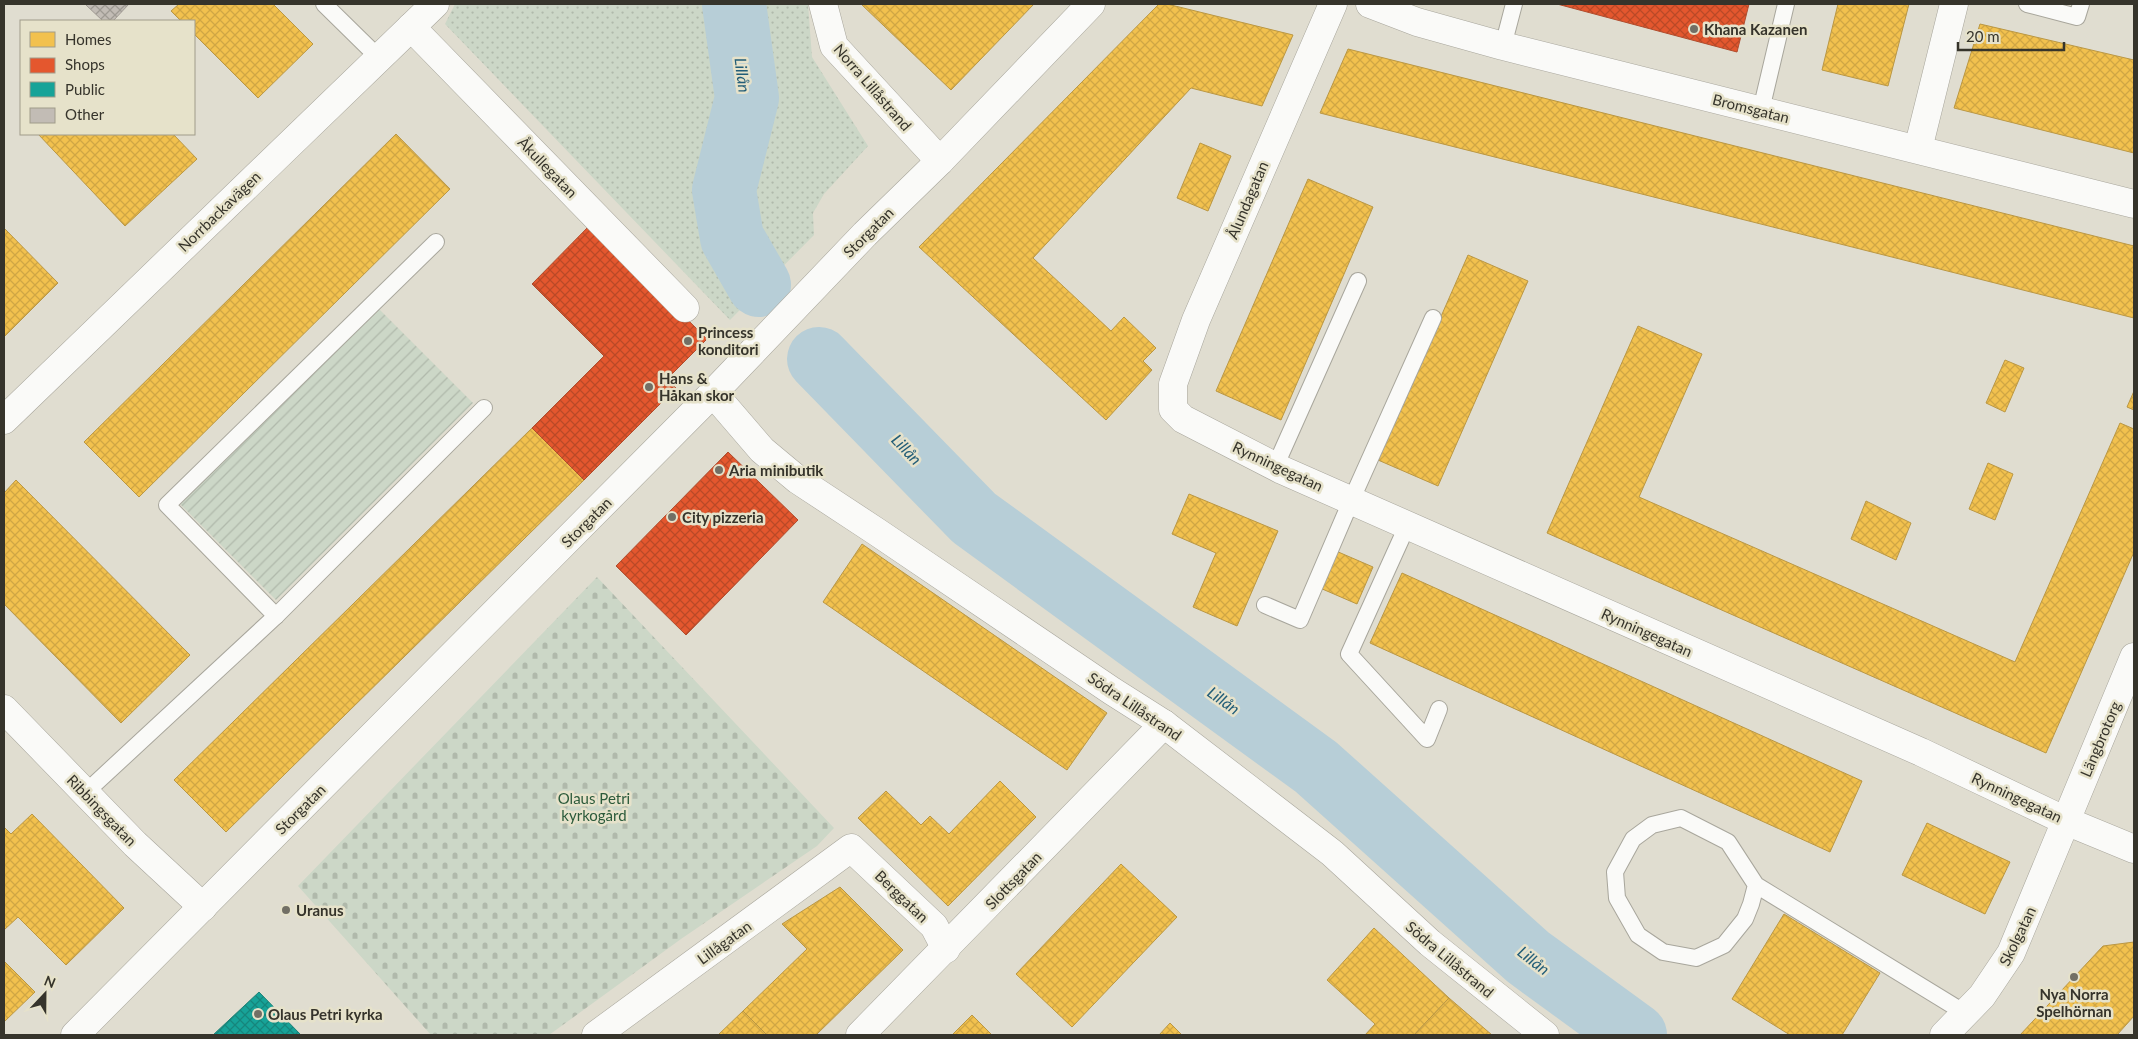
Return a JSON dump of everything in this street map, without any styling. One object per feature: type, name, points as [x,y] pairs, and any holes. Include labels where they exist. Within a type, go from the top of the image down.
[{"type":"street","name":"Norrbackavägen","points":[[4,420],[435,4]]},
{"type":"street","name":"Norra Lillåstrand","points":[[823,4],[834,46],[940,161]]},
{"type":"street","name":"Storgatan","points":[[75,1035],[713,393],[865,234],[940,161],[1091,4]]},
{"type":"street","name":"Ålundagatan","points":[[1173,400],[1173,384],[1196,320],[1333,4]]},
{"type":"street","name":"Bromsgatan","points":[[1370,4],[1417,22],[1503,46],[2134,204]]},
{"type":"street","points":[[1918,149],[1954,4]]},
{"type":"street","name":"Åkullegatan","points":[[411,28],[685,308]]},
{"type":"street","name":"Södra Lillåstrand","points":[[713,393],[762,450],[798,480],[1164,724],[1332,853],[1430,943],[1546,1035]]},
{"type":"street","name":"Rynningegatan","points":[[1173,400],[1174,409],[1182,419],[1275,467],[1911,748],[2066,821],[2134,850]]},
{"type":"street","name":"Längbrotorg","points":[[2066,821],[2134,657]]},
{"type":"street","name":"Ribbingsgatan","points":[[4,709],[135,844],[203,907]]},
{"type":"street","name":"Slottsgatan","points":[[860,1035],[1164,724]]},
{"type":"street","name":"Skolgatan","points":[[1944,1035],[1982,996],[2011,953],[2066,821]]},
{"type":"street","name":"Berggatan","points":[[851,848],[934,926],[946,949]]},
{"type":"street","name":"Lillågatan","points":[[596,1035],[851,848]]},
{"type":"lane","points":[[324,4],[379,58]]},
{"type":"lane","points":[[1503,46],[1514,4]]},
{"type":"lane","points":[[1761,110],[1786,4]]},
{"type":"lane","points":[[2027,4],[2077,17],[2081,4]]},
{"type":"lane","points":[[276,616],[166,505],[436,242]]},
{"type":"lane","points":[[1275,467],[1358,281]]},
{"type":"lane","points":[[1264,605],[1300,620],[1433,318]]},
{"type":"lane","points":[[85,793],[276,616],[484,408]]},
{"type":"lane","points":[[1407,526],[1350,654],[1426,740],[1439,709]]},
{"type":"lane","points":[[1756,885],[1752,904],[1745,919],[1724,945],[1696,958],[1663,952],[1638,935],[1617,898],[1615,872],[1633,839],[1652,825],[1681,818],[1728,842],[1756,885],[1965,1013]]},
{"type":"green space","points":[[455,4],[808,4],[812,57],[868,146],[824,194],[813,213],[814,235],[730,320],[445,24]]},
{"type":"green space","points":[[374,304],[473,403],[276,600],[177,501]]},
{"type":"green space","name":"Olaus Petri kyrkogård","points":[[597,577],[834,828],[817,846],[681,939],[549,1035],[431,1035],[298,886]]},
{"type":"building: Homes","points":[[179,4],[273,4],[313,44],[258,98],[195,35],[195,20],[180,20],[171,11]]},
{"type":"building: Homes","points":[[861,4],[1034,4],[951,90]]},
{"type":"building: Homes","points":[[1159,4],[1167,4],[1293,35],[1262,106],[1191,88],[1033,258],[1111,331],[1124,317],[1156,348],[1143,361],[1152,370],[1106,420],[919,247]]},
{"type":"building: Homes","points":[[1838,4],[1909,4],[1888,86],[1822,70]]},
{"type":"building: Homes","points":[[1980,24],[2134,60],[2134,153],[1954,108]]},
{"type":"building: Homes","points":[[1348,49],[2134,246],[2134,318],[1320,113]]},
{"type":"building: Homes","points":[[396,134],[450,189],[139,497],[84,442]]},
{"type":"building: Homes","points":[[39,135],[174,135],[197,159],[125,226]]},
{"type":"building: Homes","points":[[1200,143],[1231,156],[1208,211],[1177,198]]},
{"type":"building: Homes","points":[[1308,179],[1373,207],[1281,420],[1216,391]]},
{"type":"building: Homes","points":[[4,228],[58,283],[4,337]]},
{"type":"building: Homes","points":[[1468,255],[1528,281],[1438,486],[1378,460]]},
{"type":"building: Homes","points":[[1638,326],[1702,354],[1639,497],[2015,662],[2120,423],[2134,429],[2134,552],[2046,753],[1547,533]]},
{"type":"building: Homes","points":[[2005,360],[2024,368],[2005,412],[1986,403]]},
{"type":"building: Homes","points":[[2134,391],[2134,410],[2127,407]]},
{"type":"building: Homes","points":[[532,428],[584,480],[226,832],[174,780]]},
{"type":"building: Homes","points":[[1988,463],[2013,474],[1995,520],[1969,509]]},
{"type":"building: Homes","points":[[16,480],[190,655],[121,723],[4,604],[4,493]]},
{"type":"building: Homes","points":[[1189,494],[1278,531],[1237,626],[1193,607],[1216,553],[1172,534]]},
{"type":"building: Homes","points":[[1866,501],[1911,523],[1896,560],[1851,539]]},
{"type":"building: Homes","points":[[862,544],[1107,713],[1067,770],[823,602]]},
{"type":"building: Homes","points":[[1336,551],[1373,567],[1357,604],[1320,588]]},
{"type":"building: Homes","points":[[1402,573],[1862,781],[1830,852],[1370,643]]},
{"type":"building: Homes","points":[[1000,781],[1036,817],[948,906],[858,818],[886,791],[921,825],[930,816],[949,834]]},
{"type":"building: Homes","points":[[32,814],[124,908],[66,965],[18,917],[4,930],[4,827],[11,834]]},
{"type":"building: Homes","points":[[1927,823],[2010,862],[1985,914],[1902,875]]},
{"type":"building: Homes","points":[[1121,864],[1177,917],[1072,1027],[1016,974]]},
{"type":"building: Homes","points":[[840,887],[903,950],[816,1035],[767,1035],[743,1011],[807,949],[782,924]]},
{"type":"building: Homes","points":[[1784,914],[1880,973],[1842,1035],[1790,1035],[1732,999]]},
{"type":"building: Homes","points":[[1374,928],[1449,998],[1414,1035],[1365,1035],[1375,1024],[1327,980]]},
{"type":"building: Homes","points":[[2134,942],[2134,1016],[2117,1035],[2020,1035],[2103,946]]},
{"type":"building: Homes","points":[[4,961],[35,992],[4,1022]]},
{"type":"building: Homes","points":[[1449,998],[1492,1035],[1414,1035]]},
{"type":"building: Homes","points":[[743,1011],[767,1035],[718,1035]]},
{"type":"building: Homes","points":[[972,1015],[992,1035],[952,1035]]},
{"type":"building: Homes","points":[[1170,1023],[1182,1035],[1159,1035]]},
{"type":"building: Shops","points":[[1557,4],[1749,4],[1737,52]]},
{"type":"building: Shops","points":[[591,224],[707,339],[667,379],[676,388],[584,480],[532,428],[604,356],[532,284]]},
{"type":"building: Shops","points":[[728,452],[798,520],[686,635],[616,566]]},
{"type":"building: Public","name":"Olaus Petri kyrka","points":[[259,992],[301,1035],[213,1035]]},
{"type":"building: Other","points":[[129,4],[114,20],[102,20],[86,5]]},
{"type":"waterway","name":"Lillån","points":[[734,4],[747,98],[724,190],[732,238],[759,285]]},
{"type":"waterway","name":"Lillån","points":[[819,359],[974,518],[1316,767],[1528,957],[1635,1035]]},
{"type":"place","name":"Khana Kazanen","points":[[1694,29]]},
{"type":"place","name":"Princess konditori","points":[[688,341]]},
{"type":"place","name":"Hans & Håkan skor","points":[[649,387]]},
{"type":"place","name":"Aria minibutik","points":[[719,470]]},
{"type":"place","name":"City pizzeria","points":[[672,517]]},
{"type":"place","name":"Uranus","points":[[286,910]]},
{"type":"place","name":"Nya Norra Spelhörnan","points":[[2074,977]]},
{"type":"place","name":"Olaus Petri kyrka","points":[[258,1014]]}]
